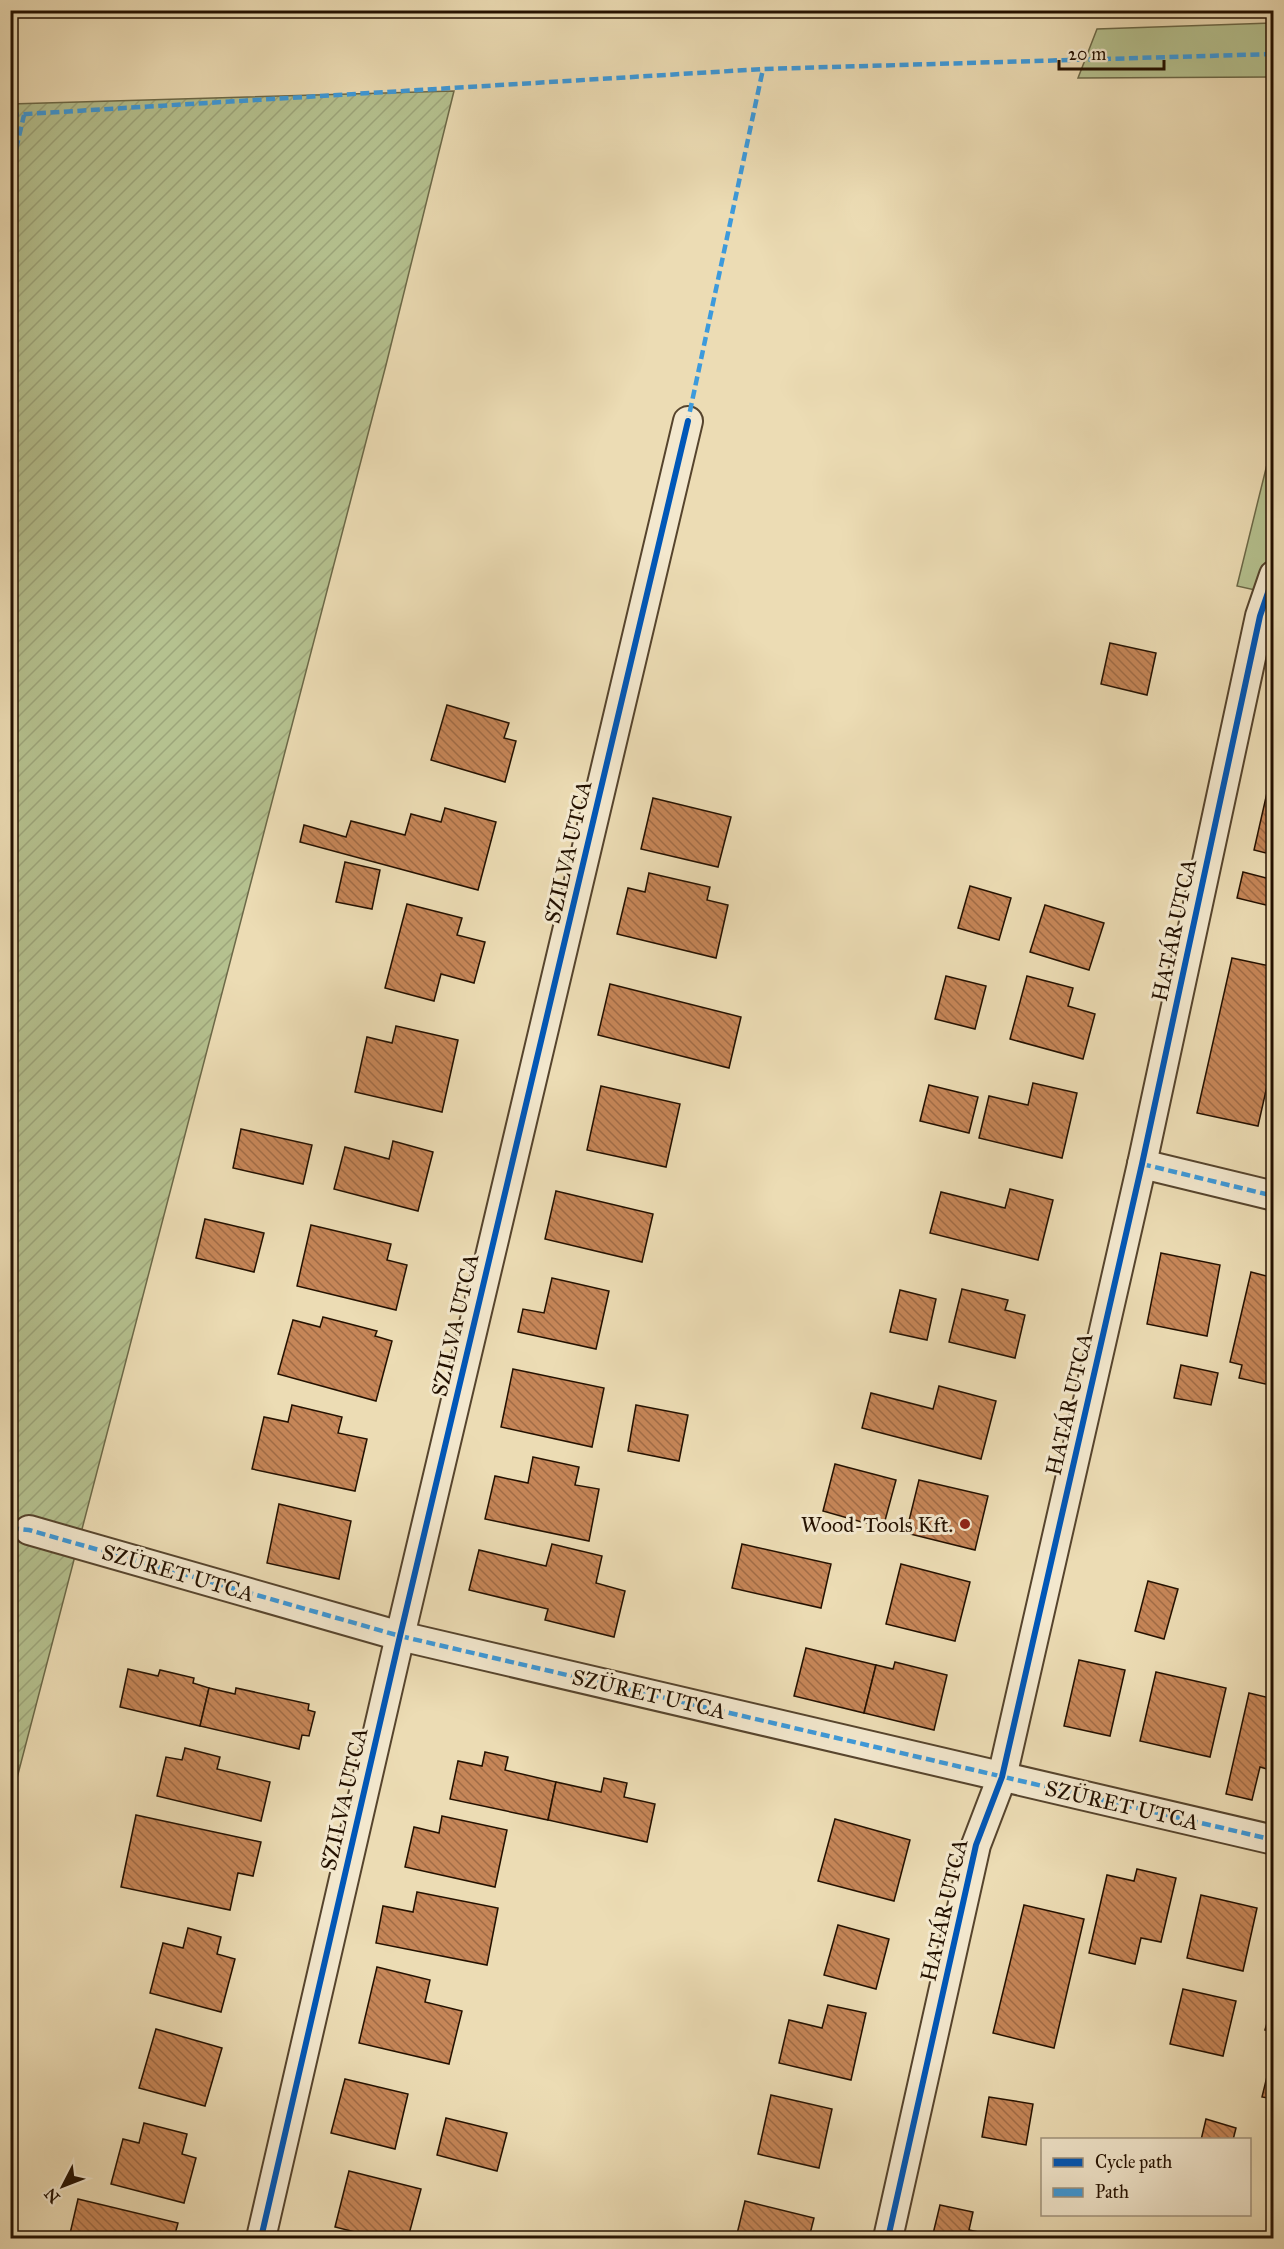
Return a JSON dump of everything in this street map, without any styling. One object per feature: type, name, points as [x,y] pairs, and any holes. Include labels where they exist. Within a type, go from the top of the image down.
[{"type":"street","name":"SZILVA UTCA","points":[[261,2238],[400,1636],[688,421]]},
{"type":"street","name":"HATÁR UTCA","points":[[888,2238],[976,1845],[1002,1777],[1142,1164],[1260,616],[1274,575]]},
{"type":"street","points":[[1142,1164],[1274,1196]]},
{"type":"street","name":"SZÜRET UTCA","points":[[29,1530],[400,1636],[1274,1840]]},
{"type":"green space","points":[[1273,23],[1273,77],[1078,78],[1097,29]]},
{"type":"green space","points":[[454,91],[386,365],[11,1801],[11,104]]},
{"type":"green space","points":[[1273,440],[1273,594],[1237,586]]},
{"type":"building","points":[[1110,643],[1156,653],[1147,695],[1101,684]]},
{"type":"building","points":[[447,705],[509,723],[504,738],[516,741],[505,782],[431,760]]},
{"type":"building","points":[[1271,775],[1274,775],[1274,855],[1254,850]]},
{"type":"building","points":[[653,798],[731,817],[718,867],[641,849]]},
{"type":"building","points":[[445,808],[496,822],[478,890],[300,842],[304,825],[346,837],[351,821],[405,835],[411,814],[441,822]]},
{"type":"building","points":[[345,862],[380,870],[372,909],[336,902]]},
{"type":"building","points":[[1243,872],[1274,880],[1274,907],[1237,898]]},
{"type":"building","points":[[649,873],[710,887],[707,900],[728,905],[716,958],[617,934],[628,888],[645,892]]},
{"type":"building","points":[[970,886],[1011,898],[999,940],[958,928]]},
{"type":"building","points":[[407,904],[462,918],[457,935],[485,942],[474,983],[441,974],[434,1001],[385,988]]},
{"type":"building","points":[[1045,905],[1104,923],[1089,970],[1030,952]]},
{"type":"building","points":[[1232,958],[1274,967],[1274,1055],[1258,1126],[1197,1113]]},
{"type":"building","points":[[946,976],[986,986],[975,1029],[935,1019]]},
{"type":"building","points":[[1027,976],[1073,988],[1068,1006],[1095,1014],[1083,1059],[1010,1039]]},
{"type":"building","points":[[610,984],[741,1017],[729,1068],[598,1035]]},
{"type":"building","points":[[396,1026],[458,1040],[442,1112],[355,1092],[367,1037],[392,1043]]},
{"type":"building","points":[[1033,1083],[1077,1093],[1062,1158],[979,1138],[989,1096],[1028,1105]]},
{"type":"building","points":[[929,1085],[978,1097],[969,1133],[920,1121]]},
{"type":"building","points":[[601,1086],[680,1104],[666,1167],[587,1150]]},
{"type":"building","points":[[241,1129],[312,1145],[303,1184],[233,1168]]},
{"type":"building","points":[[393,1141],[433,1152],[418,1211],[334,1189],[345,1147],[389,1159]]},
{"type":"building","points":[[1010,1189],[1053,1200],[1038,1260],[930,1233],[941,1192],[1005,1208]]},
{"type":"building","points":[[556,1191],[653,1214],[642,1262],[545,1239]]},
{"type":"building","points":[[205,1219],[264,1233],[254,1272],[196,1258]]},
{"type":"building","points":[[311,1225],[391,1244],[387,1260],[407,1265],[396,1310],[297,1286]]},
{"type":"building","points":[[1161,1253],[1220,1265],[1207,1336],[1147,1324]]},
{"type":"building","points":[[1251,1272],[1274,1278],[1274,1386],[1239,1378],[1242,1365],[1230,1362]]},
{"type":"building","points":[[552,1278],[609,1291],[596,1349],[518,1332],[523,1309],[544,1313]]},
{"type":"building","points":[[962,1289],[1008,1300],[1005,1310],[1025,1315],[1015,1358],[949,1342]]},
{"type":"building","points":[[900,1290],[936,1299],[927,1340],[890,1332]]},
{"type":"building","points":[[323,1317],[377,1331],[375,1336],[392,1341],[376,1401],[278,1374],[293,1320],[320,1327]]},
{"type":"building","points":[[1181,1365],[1218,1373],[1211,1405],[1174,1398]]},
{"type":"building","points":[[513,1369],[604,1388],[592,1447],[501,1427]]},
{"type":"building","points":[[939,1386],[996,1401],[981,1459],[862,1428],[871,1393],[933,1409]]},
{"type":"building","points":[[292,1405],[342,1417],[338,1433],[367,1439],[355,1491],[252,1469],[264,1417],[288,1422]]},
{"type":"building","points":[[636,1405],[688,1415],[679,1461],[628,1451]]},
{"type":"building","points":[[533,1457],[579,1467],[575,1485],[599,1489],[589,1541],[485,1519],[495,1476],[528,1483]]},
{"type":"building","points":[[835,1464],[896,1480],[883,1528],[823,1511]]},
{"type":"building","points":[[919,1480],[988,1496],[975,1550],[906,1533]]},
{"type":"building","points":[[279,1504],[351,1521],[339,1579],[267,1563]]},
{"type":"building","points":[[552,1544],[602,1556],[596,1583],[625,1591],[614,1637],[545,1620],[548,1609],[469,1590],[479,1550],[546,1566]]},
{"type":"building","points":[[742,1544],[831,1564],[821,1608],[732,1588]]},
{"type":"building","points":[[901,1564],[970,1582],[955,1641],[886,1624]]},
{"type":"building","points":[[1148,1581],[1178,1589],[1164,1639],[1135,1631]]},
{"type":"building","points":[[806,1648],[876,1665],[864,1713],[794,1696]]},
{"type":"building","points":[[1079,1660],[1125,1670],[1110,1736],[1064,1726]]},
{"type":"building","points":[[895,1662],[947,1675],[934,1730],[864,1713],[876,1665],[893,1669]]},
{"type":"building","points":[[128,1669],[158,1676],[160,1670],[194,1678],[193,1683],[209,1688],[200,1726],[120,1707]]},
{"type":"building","points":[[1156,1672],[1226,1688],[1210,1757],[1140,1741]]},
{"type":"building","points":[[209,1688],[235,1694],[236,1688],[309,1704],[308,1710],[315,1712],[309,1736],[302,1735],[299,1749],[200,1726]]},
{"type":"building","points":[[1249,1693],[1274,1699],[1274,1771],[1260,1767],[1252,1800],[1226,1794]]},
{"type":"building","points":[[185,1748],[220,1757],[217,1769],[270,1782],[261,1821],[157,1796],[166,1757],[182,1760]]},
{"type":"building","points":[[485,1752],[508,1757],[505,1770],[556,1782],[548,1820],[450,1799],[458,1761],[482,1766]]},
{"type":"building","points":[[604,1778],[627,1783],[624,1797],[655,1804],[647,1842],[548,1820],[556,1782],[601,1792]]},
{"type":"building","points":[[136,1815],[261,1842],[253,1876],[238,1873],[230,1910],[121,1887]]},
{"type":"building","points":[[442,1816],[507,1830],[495,1887],[405,1867],[414,1827],[439,1833]]},
{"type":"building","points":[[835,1819],[910,1840],[894,1901],[818,1881]]},
{"type":"building","points":[[1137,1869],[1176,1878],[1161,1942],[1141,1938],[1135,1964],[1089,1953],[1107,1875],[1134,1881]]},
{"type":"building","points":[[417,1892],[498,1908],[487,1965],[376,1943],[383,1906],[413,1912]]},
{"type":"building","points":[[1201,1895],[1257,1908],[1243,1971],[1187,1958]]},
{"type":"building","points":[[1024,1905],[1084,1919],[1054,2048],[993,2033]]},
{"type":"building","points":[[838,1925],[889,1939],[876,1989],[824,1975]]},
{"type":"building","points":[[188,1928],[221,1937],[217,1954],[235,1959],[221,2012],[150,1993],[163,1943],[183,1948]]},
{"type":"building","points":[[377,1967],[430,1980],[425,2002],[462,2011],[449,2064],[359,2043]]},
{"type":"building","points":[[1183,1989],[1236,2001],[1223,2056],[1170,2044]]},
{"type":"building","points":[[1274,1999],[1274,2032],[1265,2030]]},
{"type":"building","points":[[828,2005],[866,2013],[851,2080],[779,2063],[789,2020],[822,2028]]},
{"type":"building","points":[[156,2029],[222,2048],[205,2106],[139,2088]]},
{"type":"building","points":[[1272,2056],[1274,2057],[1274,2099],[1262,2097]]},
{"type":"building","points":[[345,2079],[408,2094],[395,2149],[331,2133]]},
{"type":"building","points":[[771,2095],[832,2109],[819,2168],[758,2154]]},
{"type":"building","points":[[989,2097],[1033,2104],[1026,2145],[982,2137]]},
{"type":"building","points":[[446,2118],[507,2133],[497,2171],[437,2155]]},
{"type":"building","points":[[1206,2119],[1236,2128],[1234,2138],[1201,2138]]},
{"type":"building","points":[[144,2123],[187,2134],[182,2154],[196,2158],[184,2203],[111,2184],[123,2139],[139,2143]]},
{"type":"building","points":[[349,2171],[421,2189],[408,2238],[379,2238],[335,2227]]},
{"type":"building","points":[[78,2199],[178,2223],[174,2238],[69,2238]]},
{"type":"building","points":[[745,2201],[814,2218],[809,2238],[736,2238]]},
{"type":"building","points":[[940,2205],[973,2212],[969,2230],[989,2234],[988,2238],[932,2238]]},
{"type":"marked path","points":[[10,115],[763,69],[1274,54]]},
{"type":"marked path","points":[[687,425],[763,69]]},
{"type":"marked path","points":[[10,175],[24,115]]},
{"type":"marked path","points":[[1142,1164],[1274,1196]]},
{"type":"marked path","points":[[10,1528],[29,1530],[400,1636],[1274,1840]]},
{"type":"cycle path","points":[[261,2238],[400,1636],[688,421]]},
{"type":"cycle path","points":[[888,2238],[976,1845],[1002,1777],[1142,1164],[1260,616],[1274,575]]},
{"type":"place","name":"Wood-Tools Kft.","points":[[965,1524]]}]
